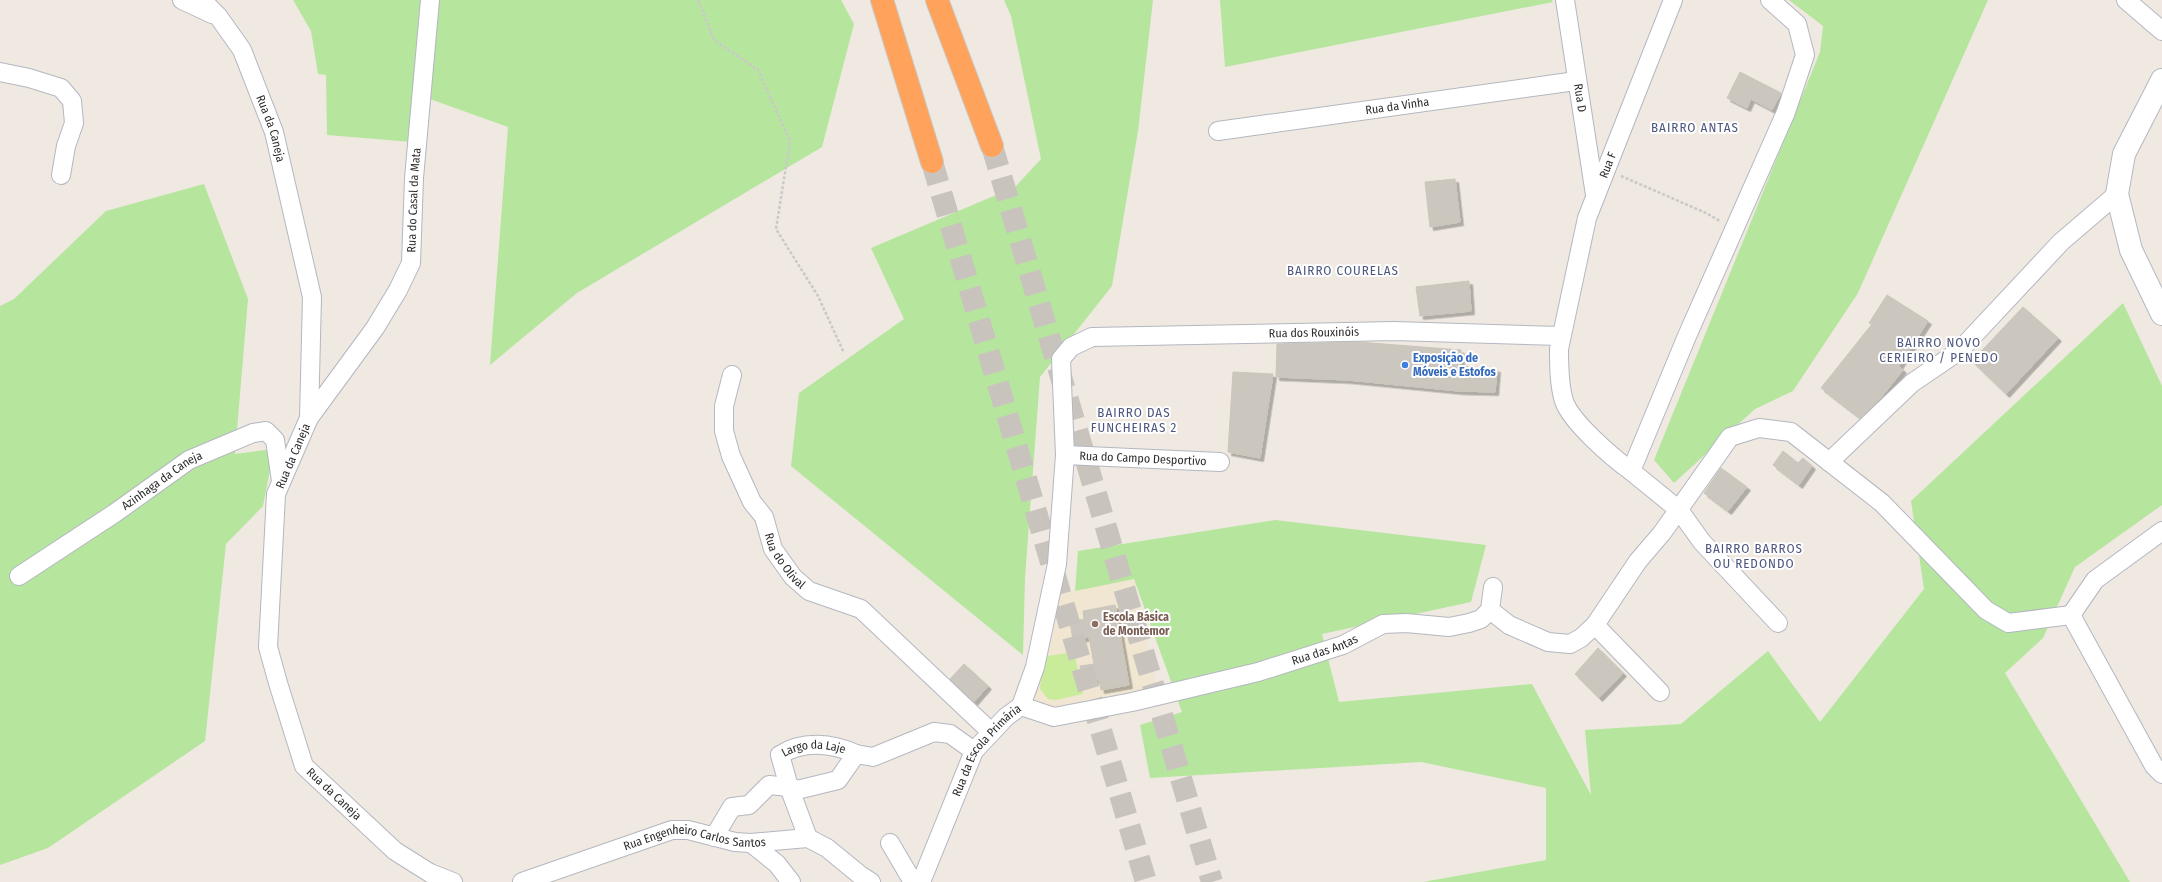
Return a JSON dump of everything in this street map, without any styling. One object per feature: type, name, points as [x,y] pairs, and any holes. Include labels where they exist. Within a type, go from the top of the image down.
[{"type":"highway","points":[[882,0],[932,162]]},
{"type":"highway","points":[[937,0],[992,146]]},
{"type":"main road","points":[[2162,80],[2124,154],[2117,194],[2131,250],[2162,314]]},
{"type":"street","points":[[182,0],[218,16]]},
{"type":"street","name":"Rua da Caneja","points":[[202,0],[218,16],[242,50],[274,132],[312,297],[309,418],[276,494],[268,647],[304,766],[395,851],[432,878]]},
{"type":"street","name":"Rua do Casal da Mata","points":[[309,418],[375,328],[398,290],[411,263],[414,178],[430,0]]},
{"type":"street","name":"Rua D","points":[[1565,0],[1576,81],[1595,196]]},
{"type":"street","name":"Rua F","points":[[1672,0],[1587,218],[1560,336],[1559,370],[1564,401],[1577,423],[1679,510],[1702,542],[1778,623]]},
{"type":"street","points":[[1632,471],[1687,336],[1786,112],[1805,55],[1797,24],[1770,0]]},
{"type":"street","points":[[2126,0],[2162,31]]},
{"type":"street","points":[[0,72],[30,78],[61,88],[72,101],[74,122],[66,146],[61,175]]},
{"type":"street","name":"Rua da Vinha","points":[[1218,130],[1576,81]]},
{"type":"street","points":[[1829,462],[1912,383],[1959,351],[2061,242],[2117,194]]},
{"type":"street","name":"Rua dos Rouxinóis","points":[[1065,456],[1062,359],[1071,347],[1092,337],[1394,331],[1560,336]]},
{"type":"street","name":"Rua do Olival","points":[[732,375],[724,406],[724,431],[731,456],[752,502],[764,517],[773,549],[793,577],[809,590],[861,609],[991,732]]},
{"type":"street","points":[[1493,587],[1490,610],[1509,624],[1548,642],[1570,644],[1581,638],[1595,625],[1638,561],[1679,510],[1730,437],[1759,428],[1791,432],[1882,503],[1986,610],[2008,623],[2071,615],[2095,580],[2162,531]]},
{"type":"street","name":"Azinhaga da Caneja","points":[[19,576],[115,513],[189,460],[253,433],[266,431],[275,440],[281,482]]},
{"type":"street","points":[[1021,706],[1035,667],[1057,564],[1065,456]]},
{"type":"street","name":"Rua do Campo Desportivo","points":[[1065,456],[1220,462]]},
{"type":"street","name":"Rua das Antas","points":[[1132,702],[1258,672],[1343,645],[1383,624],[1406,623],[1449,627],[1481,619],[1490,610]]},
{"type":"street","points":[[2071,615],[2154,766],[2162,774]]},
{"type":"street","points":[[1595,625],[1660,692]]},
{"type":"street","name":"Rua da Escola Primária","points":[[921,882],[974,751],[991,732],[1021,706],[1054,717],[1132,702]]},
{"type":"street","points":[[714,836],[732,807],[749,805],[769,785],[789,787],[797,790],[820,786],[838,780],[856,754],[873,757],[934,732],[950,734],[974,751]]},
{"type":"street","name":"Largo da Laje","points":[[789,787],[780,754],[787,750],[797,746],[812,745],[840,747],[856,754]]},
{"type":"street","points":[[789,787],[808,838],[827,848],[866,879]]},
{"type":"street","name":"Rua Engenheiro Carlos Santos","points":[[522,882],[672,830],[688,830],[751,843],[808,838]]},
{"type":"street","points":[[751,843],[777,864],[791,882]]},
{"type":"street","points":[[890,843],[913,882]]},
{"type":"street","points":[[432,878],[453,882]]},
{"type":"path","points":[[698,0],[714,40],[758,70],[790,141],[776,229],[818,296],[844,353]]},
{"type":"path","points":[[1606,169],[1706,213],[1734,230]]},
{"type":"shaded area","name":"Escola Básica de Montemor","points":[[1127,579],[1134,579],[1156,684],[1155,688],[1053,710],[1037,702],[1034,696],[1055,595]]},
{"type":"green space","points":[[293,0],[841,0],[854,24],[822,147],[577,293],[490,365],[508,127],[416,94],[412,142],[327,135],[326,75],[318,74],[311,31]]},
{"type":"green space","points":[[1004,0],[1153,0],[1138,131],[1112,286],[1040,377],[1025,578],[1023,655],[791,466],[799,393],[904,319],[871,248],[1015,187],[1041,159],[1011,16]]},
{"type":"green space","points":[[1220,0],[1552,0],[1553,2],[1225,67]]},
{"type":"green space","points":[[1789,0],[1988,0],[1858,293],[1793,391],[1755,409],[1674,483],[1654,460],[1820,52],[1823,26]]},
{"type":"green space","points":[[204,184],[248,299],[235,454],[274,449],[263,506],[226,544],[205,741],[48,848],[0,865],[0,306],[14,299],[106,211]]},
{"type":"green space","points":[[2123,303],[2162,386],[2162,505],[2075,567],[2043,638],[2005,673],[2130,882],[1423,882],[1546,860],[1546,788],[1421,762],[1150,778],[1140,725],[1182,712],[1134,579],[1075,591],[1078,551],[1275,520],[1486,545],[1471,602],[1322,634],[1339,702],[1532,684],[1591,795],[1585,730],[1681,724],[1768,651],[1820,722],[1924,589],[1911,501]]},
{"type":"green space","points":[[1074,652],[1083,694],[1056,700],[1048,699],[1040,689],[1043,665],[1048,656]]},
{"type":"building","points":[[1740,72],[1781,93],[1772,110],[1751,99],[1747,108],[1727,98]]},
{"type":"building","points":[[1455,179],[1460,222],[1430,227],[1425,182]]},
{"type":"building","points":[[1469,281],[1471,311],[1420,316],[1416,287]]},
{"type":"building","points":[[1887,295],[1928,321],[1899,366],[1903,370],[1879,400],[1860,418],[1821,388],[1872,324],[1869,323]]},
{"type":"building","points":[[2023,307],[2058,338],[2006,394],[1972,361]]},
{"type":"building","points":[[1358,342],[1461,350],[1461,366],[1497,369],[1495,392],[1459,391],[1348,380],[1276,377],[1277,344]]},
{"type":"building","points":[[1233,372],[1273,374],[1260,458],[1228,452]]},
{"type":"building","points":[[1783,451],[1798,463],[1803,458],[1812,466],[1799,485],[1773,465]]},
{"type":"building","points":[[1721,468],[1747,487],[1728,511],[1704,493]]},
{"type":"building","points":[[1115,605],[1129,685],[1101,690],[1099,679],[1083,682],[1080,666],[1094,664],[1089,637],[1073,640],[1070,622],[1084,619],[1083,611]]},
{"type":"building","points":[[1598,648],[1623,673],[1599,698],[1575,674]]},
{"type":"building","points":[[964,664],[988,686],[974,702],[950,679]]},
{"type":"tunnel","points":[[992,146],[1212,882]]},
{"type":"tunnel","points":[[932,162],[1146,882]]},
{"type":"place","name":"Exposição de Móveis e Estofos","points":[[1405,365]]},
{"type":"place","name":"Escola Básica de Montemor","points":[[1095,624]]},
{"type":"district","name":"BAIRRO ANTAS","points":[[1695,127]]},
{"type":"district","name":"BAIRRO COURELAS","points":[[1343,270]]},
{"type":"district","name":"BAIRRO NOVO CERIEIRO / PENEDO","points":[[1939,350]]},
{"type":"district","name":"BAIRRO DAS FUNCHEIRAS 2","points":[[1134,420]]},
{"type":"district","name":"BAIRRO BARROS OU REDONDO","points":[[1754,556]]}]
